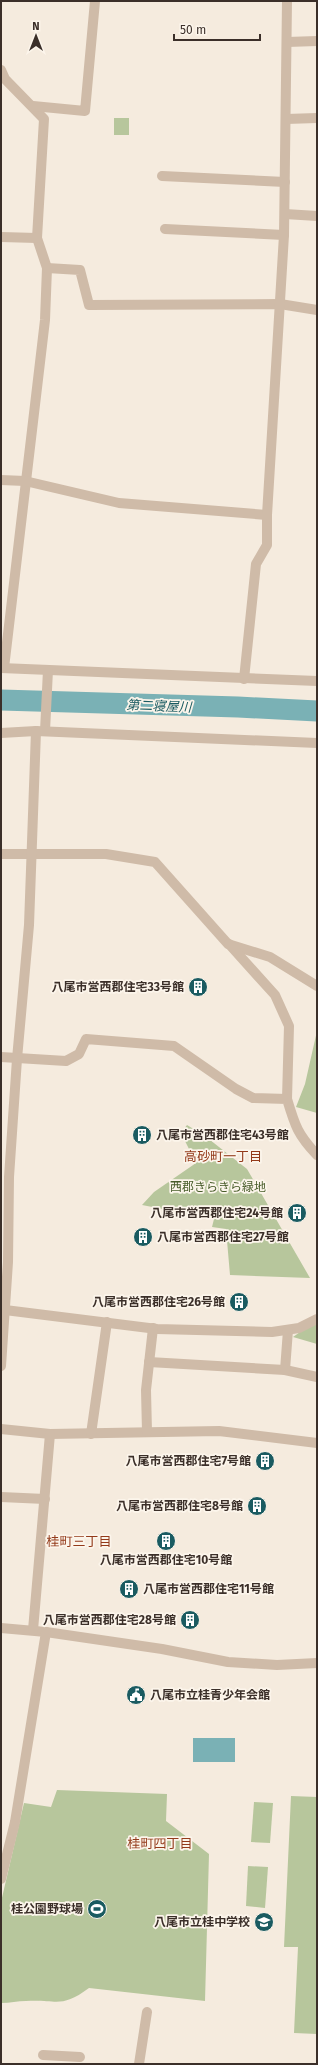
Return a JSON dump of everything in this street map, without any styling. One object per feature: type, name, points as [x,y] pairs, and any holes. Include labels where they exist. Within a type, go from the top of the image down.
[{"type":"street","points":[[33,106],[85,110],[95,1]]},
{"type":"street","points":[[244,679],[256,564],[267,545],[267,515],[285,214],[287,1]]},
{"type":"street","points":[[287,42],[317,41]]},
{"type":"street","points":[[1,70],[5,79],[33,106],[44,120],[37,238],[47,268],[44,320],[2,668],[317,681]]},
{"type":"street","points":[[286,119],[317,118]]},
{"type":"street","points":[[162,176],[285,182]]},
{"type":"street","points":[[285,214],[317,216]]},
{"type":"street","points":[[165,229],[284,235]]},
{"type":"street","points":[[1,237],[37,238]]},
{"type":"street","points":[[47,268],[80,270],[88,305],[280,304],[317,310]]},
{"type":"street","points":[[1,480],[25,480],[119,503],[267,515]]},
{"type":"street","points":[[1,1366],[5,1310],[4,1262],[9,1177],[17,1059],[27,956],[40,731],[48,670]]},
{"type":"street","points":[[1,733],[40,731],[317,743]]},
{"type":"street","points":[[1,854],[106,854],[155,862],[275,995],[289,1026],[287,1099],[295,1126],[301,1138],[317,1155]]},
{"type":"street","points":[[228,944],[270,957],[317,986]]},
{"type":"street","points":[[1,1057],[66,1061],[79,1054],[86,1039],[174,1046],[236,1089],[252,1098],[287,1099]]},
{"type":"street","points":[[1,1170],[9,1177]]},
{"type":"street","points":[[5,1310],[153,1328],[272,1332],[299,1328],[317,1319]]},
{"type":"street","points":[[91,1434],[107,1322]]},
{"type":"street","points":[[147,1432],[146,1390],[153,1328]]},
{"type":"street","points":[[285,1370],[288,1330]]},
{"type":"street","points":[[149,1362],[285,1370],[317,1377]]},
{"type":"street","points":[[1,1430],[50,1434],[219,1431],[317,1443]]},
{"type":"street","points":[[33,1630],[50,1434]]},
{"type":"street","points":[[1,1497],[45,1499]]},
{"type":"street","points":[[1,1628],[33,1630],[162,1649],[228,1662],[277,1665],[317,1663]]},
{"type":"street","points":[[1,1879],[15,1822],[46,1632]]},
{"type":"street","points":[[139,2064],[147,2012]]},
{"type":"street","points":[[43,2055],[61,2060],[80,2057]]},
{"type":"green space","points":[[114,118],[129,118],[129,135],[114,135]]},
{"type":"green space","points":[[317,1031],[317,1113],[296,1107],[305,1084]]},
{"type":"green space","name":"西郡きらきら緑地","points":[[187,1125],[205,1136],[247,1169],[310,1278],[230,1275],[226,1229],[212,1227],[214,1219],[142,1205],[154,1192],[196,1163],[181,1133]]},
{"type":"green space","points":[[317,1320],[317,1344],[293,1337]]},
{"type":"green space","points":[[57,1790],[167,1794],[166,1821],[209,1854],[205,2001],[89,1988],[80,1995],[65,2001],[23,2001],[1,2003],[1,1902],[24,1803],[51,1807]]},
{"type":"green space","points":[[291,1796],[317,1797],[317,2034],[294,2033],[298,1947],[284,1947]]},
{"type":"green space","points":[[254,1802],[273,1803],[270,1843],[251,1842]]},
{"type":"green space","points":[[248,1866],[268,1867],[265,1908],[246,1906]]},
{"type":"water","points":[[193,1738],[235,1738],[235,1762],[193,1762]]},
{"type":"waterway","name":"第二寝屋川","points":[[1,700],[238,707],[317,711]]},
{"type":"place","name":"八尾市営西郡住宅33号館","points":[[198,987]]},
{"type":"place","name":"八尾市営西郡住宅43号館","points":[[142,1135]]},
{"type":"place","name":"八尾市営西郡住宅24号館","points":[[297,1213]]},
{"type":"place","name":"八尾市営西郡住宅27号館","points":[[143,1237]]},
{"type":"place","name":"八尾市営西郡住宅26号館","points":[[239,1302]]},
{"type":"place","name":"八尾市営西郡住宅7号館","points":[[265,1461]]},
{"type":"place","name":"八尾市営西郡住宅8号館","points":[[257,1506]]},
{"type":"place","name":"八尾市営西郡住宅10号館","points":[[166,1541]]},
{"type":"place","name":"八尾市営西郡住宅11号館","points":[[129,1589]]},
{"type":"place","name":"八尾市営西郡住宅28号館","points":[[190,1620]]},
{"type":"place","name":"八尾市立桂青少年会館","points":[[136,1695]]},
{"type":"place","name":"桂公園野球場","points":[[97,1909]]},
{"type":"place","name":"八尾市立桂中学校","points":[[264,1922]]},
{"type":"district","name":"高砂町一丁目","points":[[223,1156]]},
{"type":"district","name":"桂町三丁目","points":[[79,1541]]},
{"type":"district","name":"桂町四丁目","points":[[160,1843]]}]
